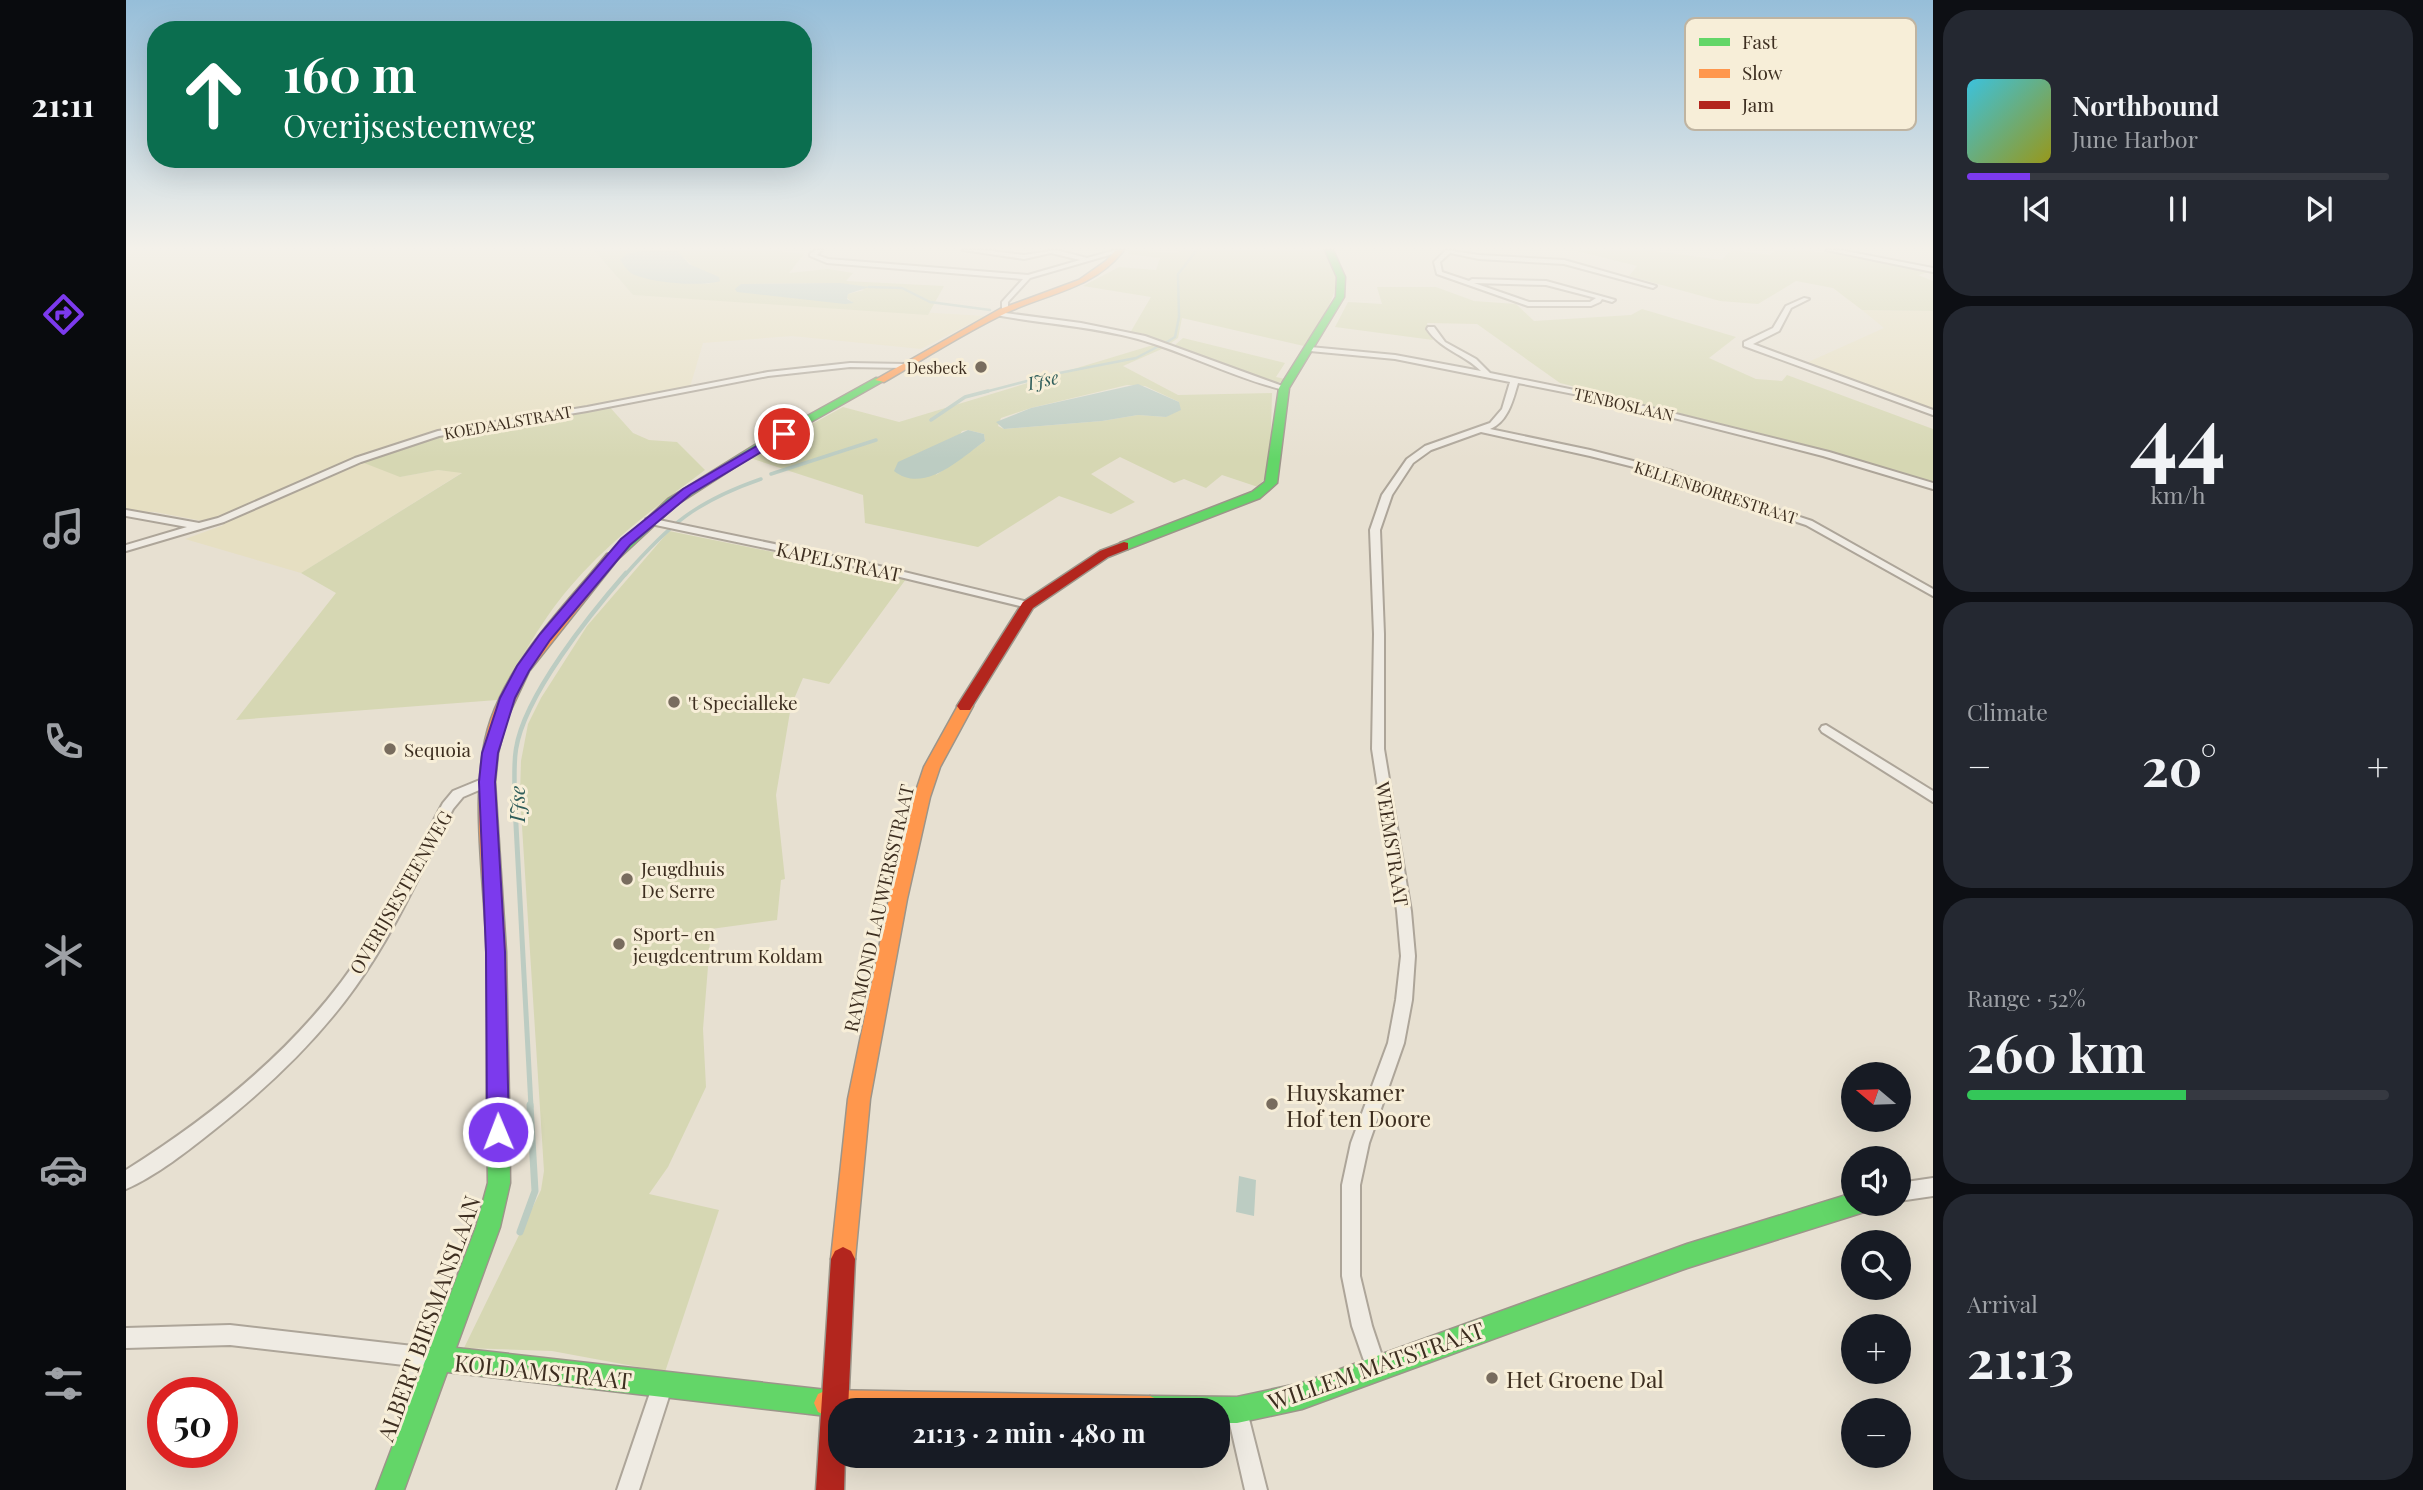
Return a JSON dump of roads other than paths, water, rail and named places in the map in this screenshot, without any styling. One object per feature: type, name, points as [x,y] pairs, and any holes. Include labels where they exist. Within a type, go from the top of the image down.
[{"type":"street","points":[[487,782],[490,753],[499,718],[522,669],[606,563],[702,481],[988,320]]},
{"type":"street","points":[[1047,320],[1153,341],[1248,378],[1284,388],[1326,320]]},
{"type":"street","points":[[1781,320],[1776,329],[1747,344],[1933,413]]},
{"type":"street","points":[[1431,329],[1441,343],[1480,366],[1486,373]]},
{"type":"street","name":"TENBOSLAAN","points":[[1310,349],[1378,355],[1515,379],[1771,439],[1933,486]]},
{"type":"street","name":"KOEDAALSTRAAT","points":[[126,548],[202,527],[358,460],[438,434],[768,374],[850,365],[905,366]]},
{"type":"street","name":"WEEMSTRAAT","points":[[1376,1368],[1362,1326],[1351,1276],[1351,1185],[1360,1143],[1396,1043],[1408,956],[1404,911],[1378,749],[1378,631],[1374,530],[1387,495],[1418,453],[1483,430],[1500,418],[1515,379]]},
{"type":"street","name":"RAYMOND LAUWERSSTRAAT","points":[[835,1398],[843,1261],[859,1099],[898,899],[922,797],[944,741],[1028,605],[1078,570],[1122,545],[1264,491],[1271,483],[1274,473],[1284,388]]},
{"type":"street","name":"KELLENBORRESTRAAT","points":[[1483,430],[1669,473],[1809,523],[1933,593]]},
{"type":"street","points":[[126,513],[202,527]]},
{"type":"street","name":"KAPELSTRAAT","points":[[655,522],[871,566],[1028,605]]},
{"type":"street","points":[[1826,729],[1933,797]]},
{"type":"street","name":"OVERIJSESTEENWEG","points":[[126,1180],[155,1163],[210,1123],[254,1086],[336,1000],[372,949],[448,806],[458,794],[487,782]]},
{"type":"street","name":"ALBERT BIESMANSLAAN","points":[[390,1490],[488,1227],[499,1183],[496,952],[487,782]]},
{"type":"street","points":[[1911,1190],[1933,1187]]},
{"type":"street","name":"WILLEM MATSTRAAT","points":[[1230,1410],[1301,1396],[1687,1256],[1841,1209]]},
{"type":"street","name":"KOLDAMSTRAAT","points":[[126,1338],[230,1335],[828,1404]]},
{"type":"street","points":[[628,1490],[663,1384]]},
{"type":"street","points":[[1237,1410],[1256,1490]]},
{"type":"street","name":"RAYMOND LAUWERSSTRAAT","points":[[830,1490],[831,1468]]},
{"type":"waterway","name":"IJse","points":[[1167,342],[1175,337],[1178,320]]},
{"type":"waterway","name":"IJse","points":[[981,393],[1054,374],[1136,358],[1159,346]]},
{"type":"waterway","name":"IJse","points":[[931,420],[965,397],[988,391]]},
{"type":"waterway","name":"IJse","points":[[771,474],[876,440]]},
{"type":"waterway","name":"IJse","points":[[625,575],[685,516],[718,497],[761,479]]},
{"type":"waterway","name":"IJse","points":[[515,808],[516,749],[532,705],[578,632],[626,573]]},
{"type":"waterway","name":"IJse","points":[[515,806],[531,1107]]},
{"type":"waterway","name":"IJse","points":[[520,1232],[535,1191],[530,1105]]},
{"type":"place","name":"Desbeck","points":[[981,367]]},
{"type":"place","name":"'t Specialleke","points":[[674,702]]},
{"type":"place","name":"Sequoia","points":[[390,749]]},
{"type":"place","name":"Jeugdhuis De Serre","points":[[627,879]]},
{"type":"place","name":"Sport- en jeugdcentrum Koldam","points":[[619,944]]},
{"type":"place","name":"Huyskamer Hof ten Doore","points":[[1272,1104]]},
{"type":"place","name":"Het Groene Dal","points":[[1492,1378]]}]
